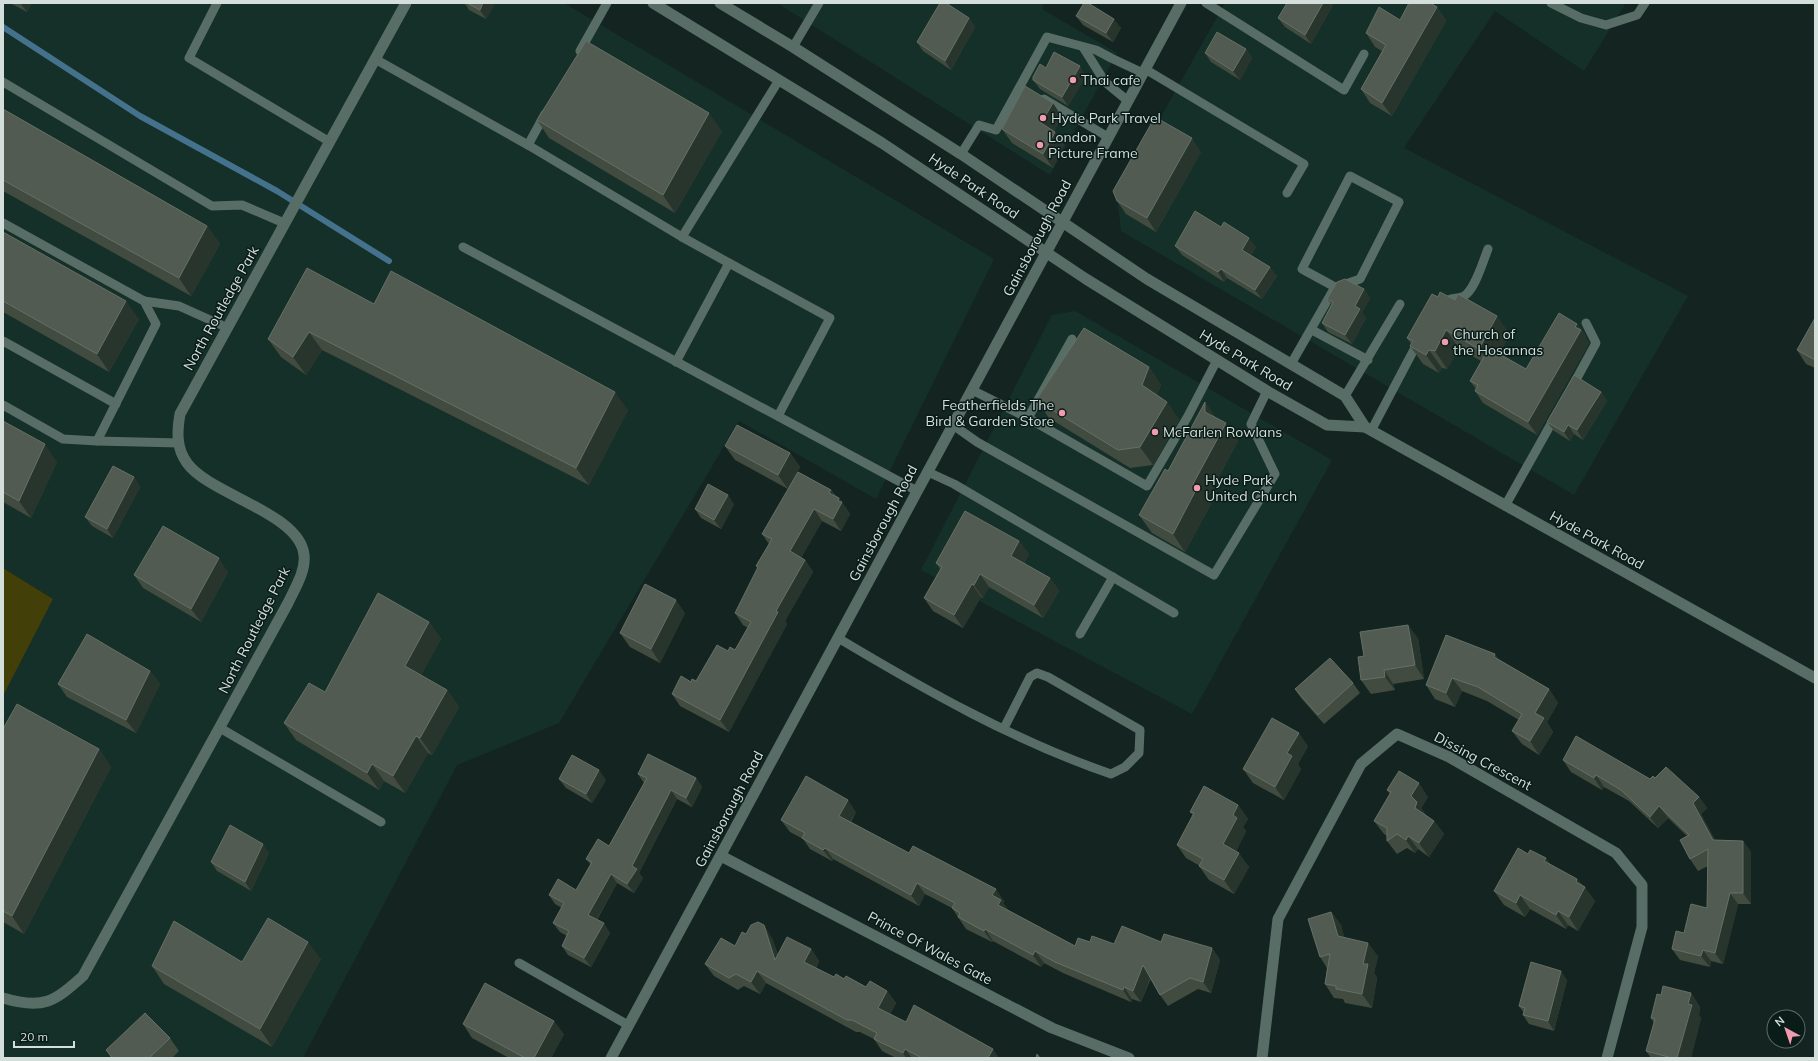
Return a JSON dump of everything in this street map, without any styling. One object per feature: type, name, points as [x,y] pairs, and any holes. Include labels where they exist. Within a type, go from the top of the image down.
[{"type":"main road","name":"North Routledge Park","points":[[3,998],[15,1002],[41,1004],[62,995],[83,976],[288,603],[304,568],[304,554],[296,536],[282,523],[204,478],[187,464],[180,449],[177,432],[180,414],[406,3]]},
{"type":"main road","name":"Hyde Park Road","points":[[653,3],[882,143],[1046,253],[1267,391],[1327,425],[1368,429],[1815,678]]},
{"type":"main road","name":"Hyde Park Road","points":[[720,3],[793,47],[961,154],[1062,223],[1147,278],[1345,396],[1368,429]]},
{"type":"main road","name":"Gainsborough Road","points":[[611,1058],[1181,3]]},
{"type":"main road","name":"Dissing Crescent","points":[[1262,1058],[1278,918],[1361,764],[1397,734],[1449,757],[1616,853],[1642,885],[1642,927],[1607,1058]]},
{"type":"main road","name":"Prince Of Wales Gate","points":[[721,856],[1052,1028],[1128,1058]]},
{"type":"lane","points":[[217,3],[189,58],[330,142]]},
{"type":"lane","points":[[577,57],[607,3]]},
{"type":"lane","points":[[793,47],[819,3]]},
{"type":"lane","points":[[1206,3],[1344,90],[1364,54]]},
{"type":"lane","points":[[1551,3],[1581,18],[1606,25],[1637,15],[1645,3]]},
{"type":"lane","points":[[961,154],[979,125],[996,130],[1027,89],[1047,37],[1096,50],[1111,58],[1144,71],[1304,164],[1286,194]]},
{"type":"lane","points":[[1083,47],[1105,82],[1128,101]]},
{"type":"lane","points":[[375,59],[528,145],[682,237],[830,318],[778,416]]},
{"type":"lane","points":[[682,237],[779,80]]},
{"type":"lane","points":[[3,82],[212,206],[242,205],[284,224]]},
{"type":"lane","points":[[1027,89],[1108,137]]},
{"type":"lane","points":[[528,145],[551,104]]},
{"type":"lane","points":[[1291,364],[1312,330],[1335,287],[1360,279],[1399,202],[1350,176],[1302,269],[1335,287]]},
{"type":"lane","points":[[3,223],[144,301],[179,306],[228,328]]},
{"type":"lane","points":[[463,247],[917,492]]},
{"type":"lane","points":[[1433,314],[1436,307],[1448,299],[1463,296],[1470,292],[1488,249]]},
{"type":"lane","points":[[676,362],[729,262]]},
{"type":"lane","points":[[97,441],[156,324],[144,301]]},
{"type":"lane","points":[[1345,396],[1368,360],[1400,304]]},
{"type":"lane","points":[[1505,506],[1596,343],[1586,323]]},
{"type":"lane","points":[[1312,330],[1368,360]]},
{"type":"lane","points":[[1368,429],[1423,334]]},
{"type":"lane","points":[[1028,418],[1072,339]]},
{"type":"lane","points":[[3,342],[116,404]]},
{"type":"lane","points":[[972,390],[1028,418],[1147,486],[1188,416],[1217,360]]},
{"type":"lane","points":[[953,425],[977,442],[1214,575],[1275,474],[1251,424],[1267,391]]},
{"type":"lane","points":[[3,405],[64,439],[179,443]]},
{"type":"lane","points":[[928,472],[954,484],[1174,613]]},
{"type":"lane","points":[[1080,634],[1113,577]]},
{"type":"lane","points":[[838,638],[971,713],[1077,762],[1111,774],[1125,767],[1139,753],[1140,730],[1048,677],[1036,673],[1030,677],[1004,728]]},
{"type":"lane","points":[[220,728],[381,822]]},
{"type":"lane","points":[[519,963],[628,1025]]},
{"type":"shaded area","points":[[3,3],[564,3],[994,259],[876,499],[739,421],[559,723],[457,765],[303,1058],[3,1058],[3,696],[53,599],[3,568]]},
{"type":"shaded area","points":[[777,3],[1045,3],[1042,9],[1117,53],[1050,175]]},
{"type":"shaded area","points":[[1225,3],[1626,3],[1584,71],[1495,11],[1404,148],[1688,296],[1574,495],[1121,231],[1117,195]]},
{"type":"shaded area","points":[[1075,311],[1332,460],[1192,714],[921,570],[1052,315]]},
{"type":"shaded area","points":[[3,568],[53,599],[3,696]]},
{"type":"building","points":[[467,3],[483,3],[480,10]]},
{"type":"building","points":[[940,3],[946,3],[969,18],[945,61],[917,42]]},
{"type":"building","points":[[1084,3],[1088,3],[1114,19],[1106,33],[1076,16]]},
{"type":"building","points":[[1287,3],[1323,3],[1305,35],[1278,18]]},
{"type":"building","points":[[1409,3],[1430,3],[1437,7],[1382,103],[1361,89],[1386,45],[1366,33],[1379,7],[1400,20]]},
{"type":"building","points":[[1217,32],[1246,49],[1233,71],[1205,53]]},
{"type":"building","points":[[586,41],[709,113],[663,195],[537,120]]},
{"type":"building","points":[[1054,52],[1080,66],[1062,97],[1033,80],[1033,77],[1040,64],[1046,68]]},
{"type":"building","points":[[1025,86],[1053,103],[1041,123],[1055,132],[1043,154],[1002,129]]},
{"type":"building","points":[[3,109],[207,226],[179,278],[3,180]]},
{"type":"building","points":[[1155,117],[1192,138],[1147,218],[1117,201],[1113,191]]},
{"type":"building","points":[[1195,211],[1221,227],[1224,222],[1249,238],[1242,250],[1270,267],[1255,290],[1221,269],[1218,272],[1175,246]]},
{"type":"building","points":[[3,232],[126,301],[97,354],[3,301]]},
{"type":"building","points":[[307,268],[374,304],[391,271],[615,392],[576,468],[309,332],[293,357],[268,339]]},
{"type":"building","points":[[1345,279],[1364,289],[1355,306],[1360,309],[1345,335],[1322,323],[1333,302],[1327,299],[1337,282]]},
{"type":"building","points":[[1440,292],[1455,300],[1458,294],[1497,316],[1479,349],[1446,330],[1435,351],[1429,350],[1426,355],[1410,346],[1413,341],[1407,338],[1432,294],[1438,297]]},
{"type":"building","points":[[1559,313],[1577,324],[1575,327],[1581,330],[1528,422],[1475,391],[1478,385],[1470,381],[1489,348],[1526,369]]},
{"type":"building","points":[[1815,318],[1815,360],[1797,350]]},
{"type":"building","points":[[1084,328],[1149,367],[1142,385],[1167,402],[1140,447],[1118,450],[1036,400]]},
{"type":"building","points":[[1574,375],[1601,392],[1577,430],[1568,425],[1564,432],[1547,422]]},
{"type":"building","points":[[1205,402],[1205,412],[1226,423],[1193,484],[1198,486],[1173,534],[1139,515],[1165,469],[1168,471]]},
{"type":"building","points":[[3,421],[45,444],[19,501],[3,492]]},
{"type":"building","points":[[737,425],[790,453],[778,475],[725,446]]},
{"type":"building","points":[[113,466],[134,477],[107,529],[85,517]]},
{"type":"building","points":[[798,472],[831,490],[829,493],[839,498],[838,501],[842,502],[833,519],[814,509],[790,551],[805,560],[776,611],[778,612],[720,720],[672,694],[681,676],[691,682],[692,679],[696,681],[717,645],[728,651],[730,647],[735,650],[751,622],[735,613],[758,567],[756,566],[772,539],[762,534]]},
{"type":"building","points":[[708,484],[728,495],[714,520],[695,509]]},
{"type":"building","points":[[965,511],[1019,541],[1011,556],[1050,578],[1034,605],[980,574],[974,585],[972,584],[954,615],[924,598],[942,567],[936,563]]},
{"type":"building","points":[[163,526],[219,558],[191,609],[134,575]]},
{"type":"building","points":[[645,584],[676,600],[651,649],[620,633]]},
{"type":"building","points":[[378,593],[429,622],[405,666],[447,690],[420,738],[416,736],[393,776],[372,764],[367,773],[284,723],[309,683],[325,692]]},
{"type":"building","points":[[1408,625],[1415,665],[1384,670],[1385,677],[1361,680],[1358,657],[1364,656],[1360,632]]},
{"type":"building","points":[[87,634],[150,671],[126,720],[58,684]]},
{"type":"building","points":[[1446,635],[1495,654],[1494,657],[1549,689],[1535,713],[1544,718],[1530,741],[1512,731],[1522,714],[1478,687],[1452,678],[1446,693],[1426,685]]},
{"type":"building","points":[[1330,658],[1353,683],[1318,715],[1295,689]]},
{"type":"building","points":[[17,704],[99,749],[12,916],[3,911],[3,729]]},
{"type":"building","points":[[1272,718],[1299,733],[1287,753],[1292,756],[1275,787],[1243,769]]},
{"type":"building","points":[[1576,736],[1650,779],[1653,776],[1655,778],[1666,767],[1699,797],[1693,803],[1713,840],[1743,841],[1743,893],[1730,893],[1715,953],[1703,950],[1701,956],[1672,949],[1676,931],[1684,933],[1691,904],[1707,908],[1708,849],[1690,859],[1680,840],[1689,835],[1659,806],[1650,817],[1621,790],[1596,775],[1594,778],[1563,760]]},
{"type":"building","points":[[648,754],[696,778],[686,798],[671,790],[632,866],[637,869],[627,884],[611,874],[588,915],[604,923],[584,958],[562,946],[569,931],[553,923],[564,903],[549,895],[558,879],[576,890],[592,862],[586,859],[598,839],[609,846],[647,778],[638,774]]},
{"type":"building","points":[[572,755],[599,770],[586,794],[559,779]]},
{"type":"building","points":[[1399,771],[1419,783],[1411,796],[1417,802],[1415,808],[1434,821],[1419,843],[1408,836],[1406,840],[1397,834],[1387,841],[1387,828],[1374,821],[1391,792],[1387,790]]},
{"type":"building","points":[[806,776],[848,800],[839,816],[909,853],[913,846],[996,889],[992,895],[1001,900],[998,905],[1075,946],[1078,938],[1090,942],[1092,936],[1114,944],[1122,926],[1161,942],[1164,934],[1212,948],[1203,982],[1190,978],[1160,995],[1143,965],[1133,991],[1124,987],[1123,990],[1055,962],[1035,951],[1033,955],[985,929],[984,931],[958,917],[960,913],[952,908],[955,903],[917,883],[911,895],[825,848],[823,850],[802,838],[805,833],[781,820]]},
{"type":"building","points":[[1204,786],[1238,805],[1233,815],[1237,818],[1223,844],[1239,853],[1224,880],[1199,866],[1203,859],[1177,845],[1194,813],[1190,812]]},
{"type":"building","points":[[230,825],[263,844],[245,882],[211,862]]},
{"type":"building","points":[[1518,848],[1528,854],[1530,850],[1546,858],[1544,861],[1577,879],[1576,882],[1585,887],[1569,917],[1558,911],[1556,915],[1520,895],[1516,903],[1494,891]]},
{"type":"building","points":[[1331,912],[1338,936],[1368,943],[1363,964],[1368,964],[1362,994],[1336,989],[1336,986],[1325,984],[1330,954],[1320,957],[1308,919]]},
{"type":"building","points":[[268,918],[308,942],[260,1029],[152,966],[174,921],[242,962]]},
{"type":"building","points":[[758,922],[764,925],[775,960],[787,937],[811,949],[804,962],[834,977],[836,974],[844,979],[846,976],[866,987],[870,981],[887,991],[878,1008],[906,1022],[914,1005],[993,1049],[988,1058],[922,1058],[905,1049],[903,1053],[874,1039],[877,1033],[852,1020],[847,1020],[757,971],[751,982],[736,974],[729,978],[705,964],[721,938],[735,946],[742,932],[746,934],[751,925]]},
{"type":"building","points":[[1531,962],[1561,971],[1548,1021],[1523,1015],[1525,1008],[1519,1006]]},
{"type":"building","points":[[485,983],[554,1021],[534,1058],[525,1058],[463,1024]]},
{"type":"building","points":[[1663,986],[1691,993],[1688,1004],[1692,1005],[1677,1058],[1646,1051],[1655,1019],[1651,1018],[1657,994],[1661,995]]},
{"type":"building","points":[[145,1013],[170,1038],[149,1058],[113,1058],[106,1050]]},
{"type":"waterway","points":[[3,27],[140,116],[277,191],[389,261]]},
{"type":"place","name":"Thai cafe","points":[[1073,80]]},
{"type":"place","name":"Hyde Park Travel","points":[[1043,118]]},
{"type":"place","name":"London Picture Frame","points":[[1040,145]]},
{"type":"place","name":"Church of the Hosannas","points":[[1445,342]]},
{"type":"place","name":"Featherfields The Bird & Garden Store","points":[[1062,413]]},
{"type":"place","name":"McFarlen Rowlans","points":[[1155,432]]},
{"type":"place","name":"Hyde Park United Church","points":[[1197,488]]}]
